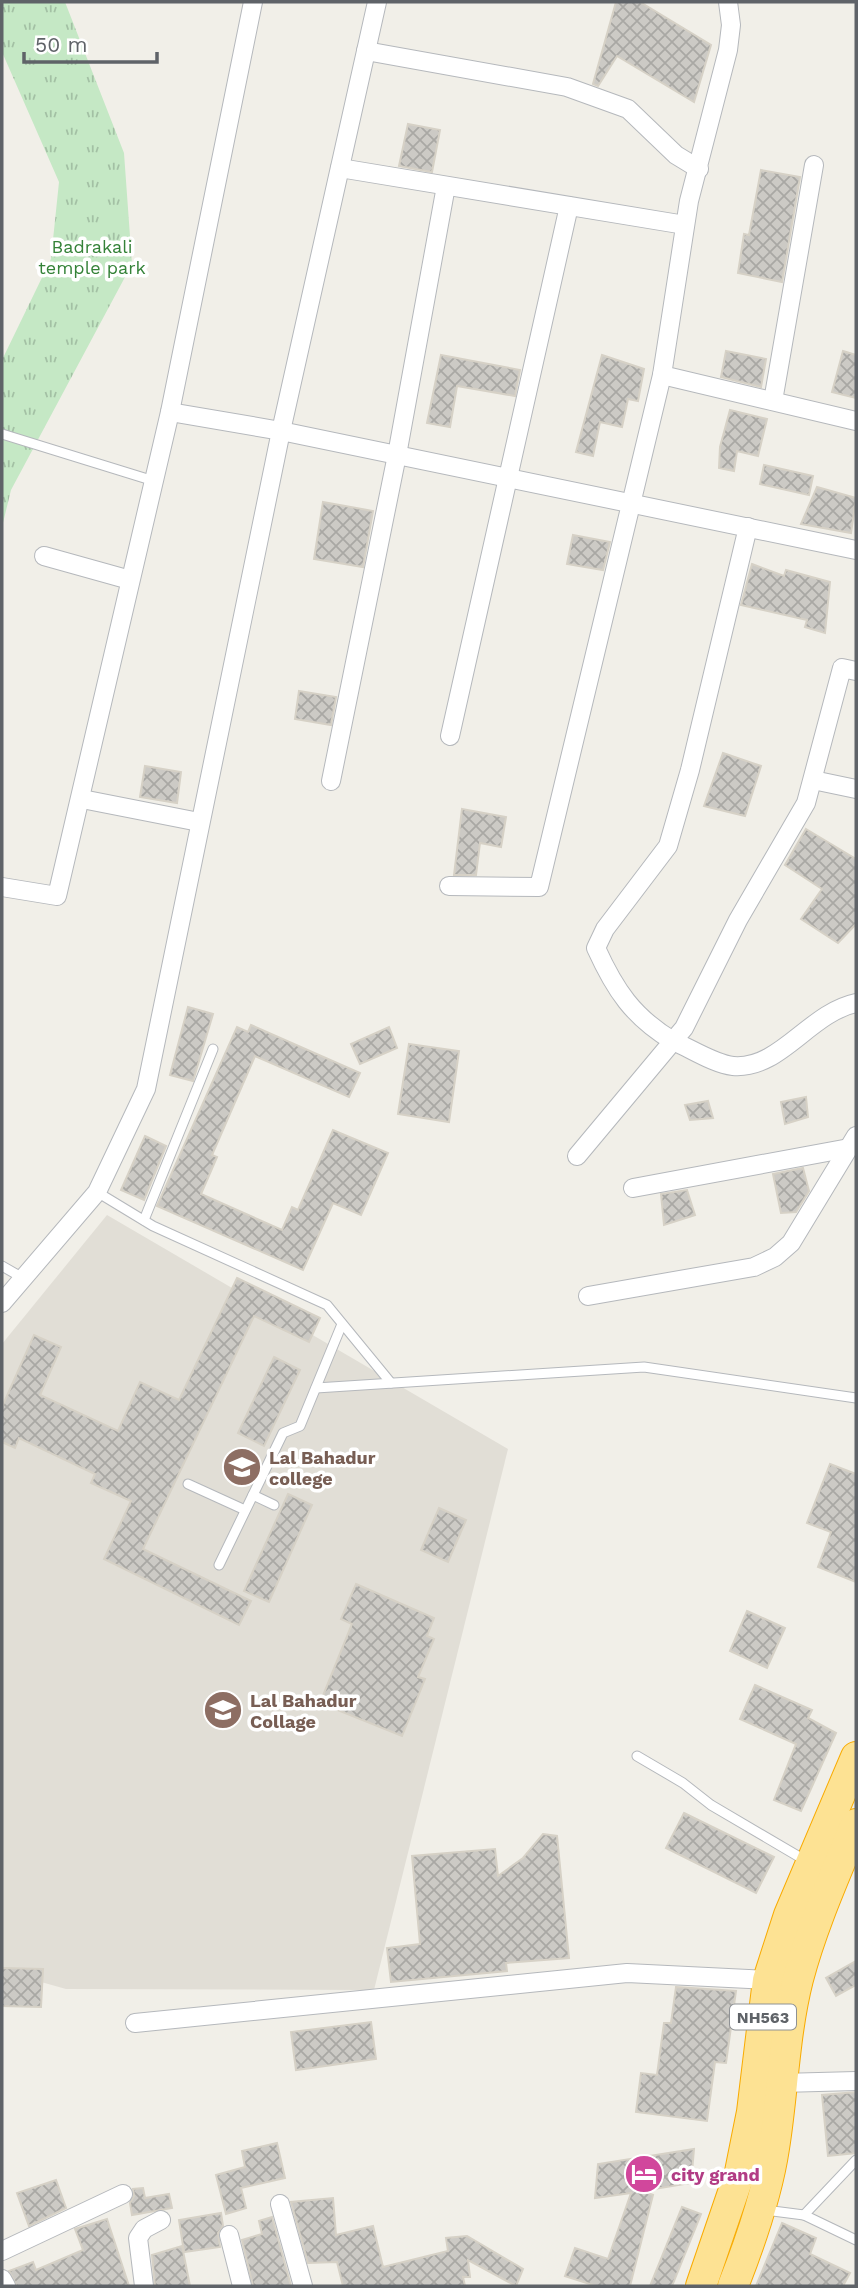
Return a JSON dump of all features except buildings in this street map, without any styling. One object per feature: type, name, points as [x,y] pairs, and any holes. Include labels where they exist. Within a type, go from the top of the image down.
[{"type":"highway","name":"NH563","points":[[701,2286],[740,2172],[752,2112],[768,1980],[809,1863],[856,1757]]},
{"type":"highway","name":"NH563","points":[[733,2286],[759,2209],[774,2150],[781,2083],[798,1980],[813,1931],[856,1824]]},
{"type":"street","points":[[2,887],[57,896],[82,799],[170,412],[253,2]]},
{"type":"street","points":[[2,1303],[97,1192],[146,1089],[281,430],[377,2]]},
{"type":"street","points":[[449,886],[539,887],[662,375],[685,225],[728,50],[731,25],[728,2]]},
{"type":"street","points":[[366,51],[567,87],[628,109],[662,143],[699,169]]},
{"type":"street","points":[[773,401],[814,165]]},
{"type":"street","points":[[340,168],[685,225]]},
{"type":"street","points":[[331,781],[397,454],[446,186]]},
{"type":"street","points":[[450,736],[569,206]]},
{"type":"street","points":[[662,375],[856,421]]},
{"type":"street","points":[[170,412],[281,430],[856,550]]},
{"type":"street","points":[[748,527],[690,770],[668,846],[605,929],[596,948],[628,1004],[645,1025],[673,1041],[731,1066],[755,1065],[777,1052],[820,1018],[838,1007],[856,1003]]},
{"type":"street","points":[[44,556],[130,580]]},
{"type":"street","points":[[577,1156],[684,1028],[738,920],[806,803],[842,668],[856,671]]},
{"type":"street","points":[[813,780],[856,789]]},
{"type":"street","points":[[82,799],[199,822]]},
{"type":"street","points":[[633,1188],[852,1142]]},
{"type":"street","points":[[588,1296],[754,1267],[775,1257],[791,1243],[852,1142]]},
{"type":"street","points":[[135,2023],[627,1973],[768,1980]]},
{"type":"street","points":[[781,2083],[856,2081]]},
{"type":"street","points":[[2,2251],[123,2194]]},
{"type":"street","points":[[280,2204],[303,2286]]},
{"type":"street","points":[[144,2286],[138,2238],[144,2230],[161,2220]]},
{"type":"street","points":[[229,2235],[242,2286]]},
{"type":"street","points":[[2,2279],[6,2286]]},
{"type":"lane","points":[[2,434],[154,481]]},
{"type":"lane","points":[[144,1220],[213,1049]]},
{"type":"lane","points":[[97,1192],[144,1220],[327,1305],[391,1383]]},
{"type":"lane","points":[[2,1266],[23,1278]]},
{"type":"lane","points":[[219,1564],[283,1433],[300,1426],[342,1324]]},
{"type":"lane","points":[[316,1388],[644,1367],[856,1398]]},
{"type":"lane","points":[[188,1483],[246,1510]]},
{"type":"lane","points":[[253,1495],[274,1505]]},
{"type":"lane","points":[[637,1756],[683,1783],[736,1821],[809,1863]]},
{"type":"lane","points":[[804,2215],[856,2160]]},
{"type":"lane","points":[[759,2209],[804,2215],[856,2240]]},
{"type":"shaded area","name":"Lal Bahadur Collage","points":[[107,1215],[508,1449],[374,1990],[66,1989],[2,1971],[2,1344]]},
{"type":"green space","name":"Badrakali temple park","points":[[2,2],[65,2],[124,153],[132,264],[11,490],[2,527],[2,360],[51,259],[59,182],[2,52]]},
{"type":"place","name":"Lal Bahadur college","points":[[242,1467]]},
{"type":"place","name":"Lal Bahadur Collage","points":[[223,1710]]},
{"type":"place","name":"city grand","points":[[644,2174]]}]
